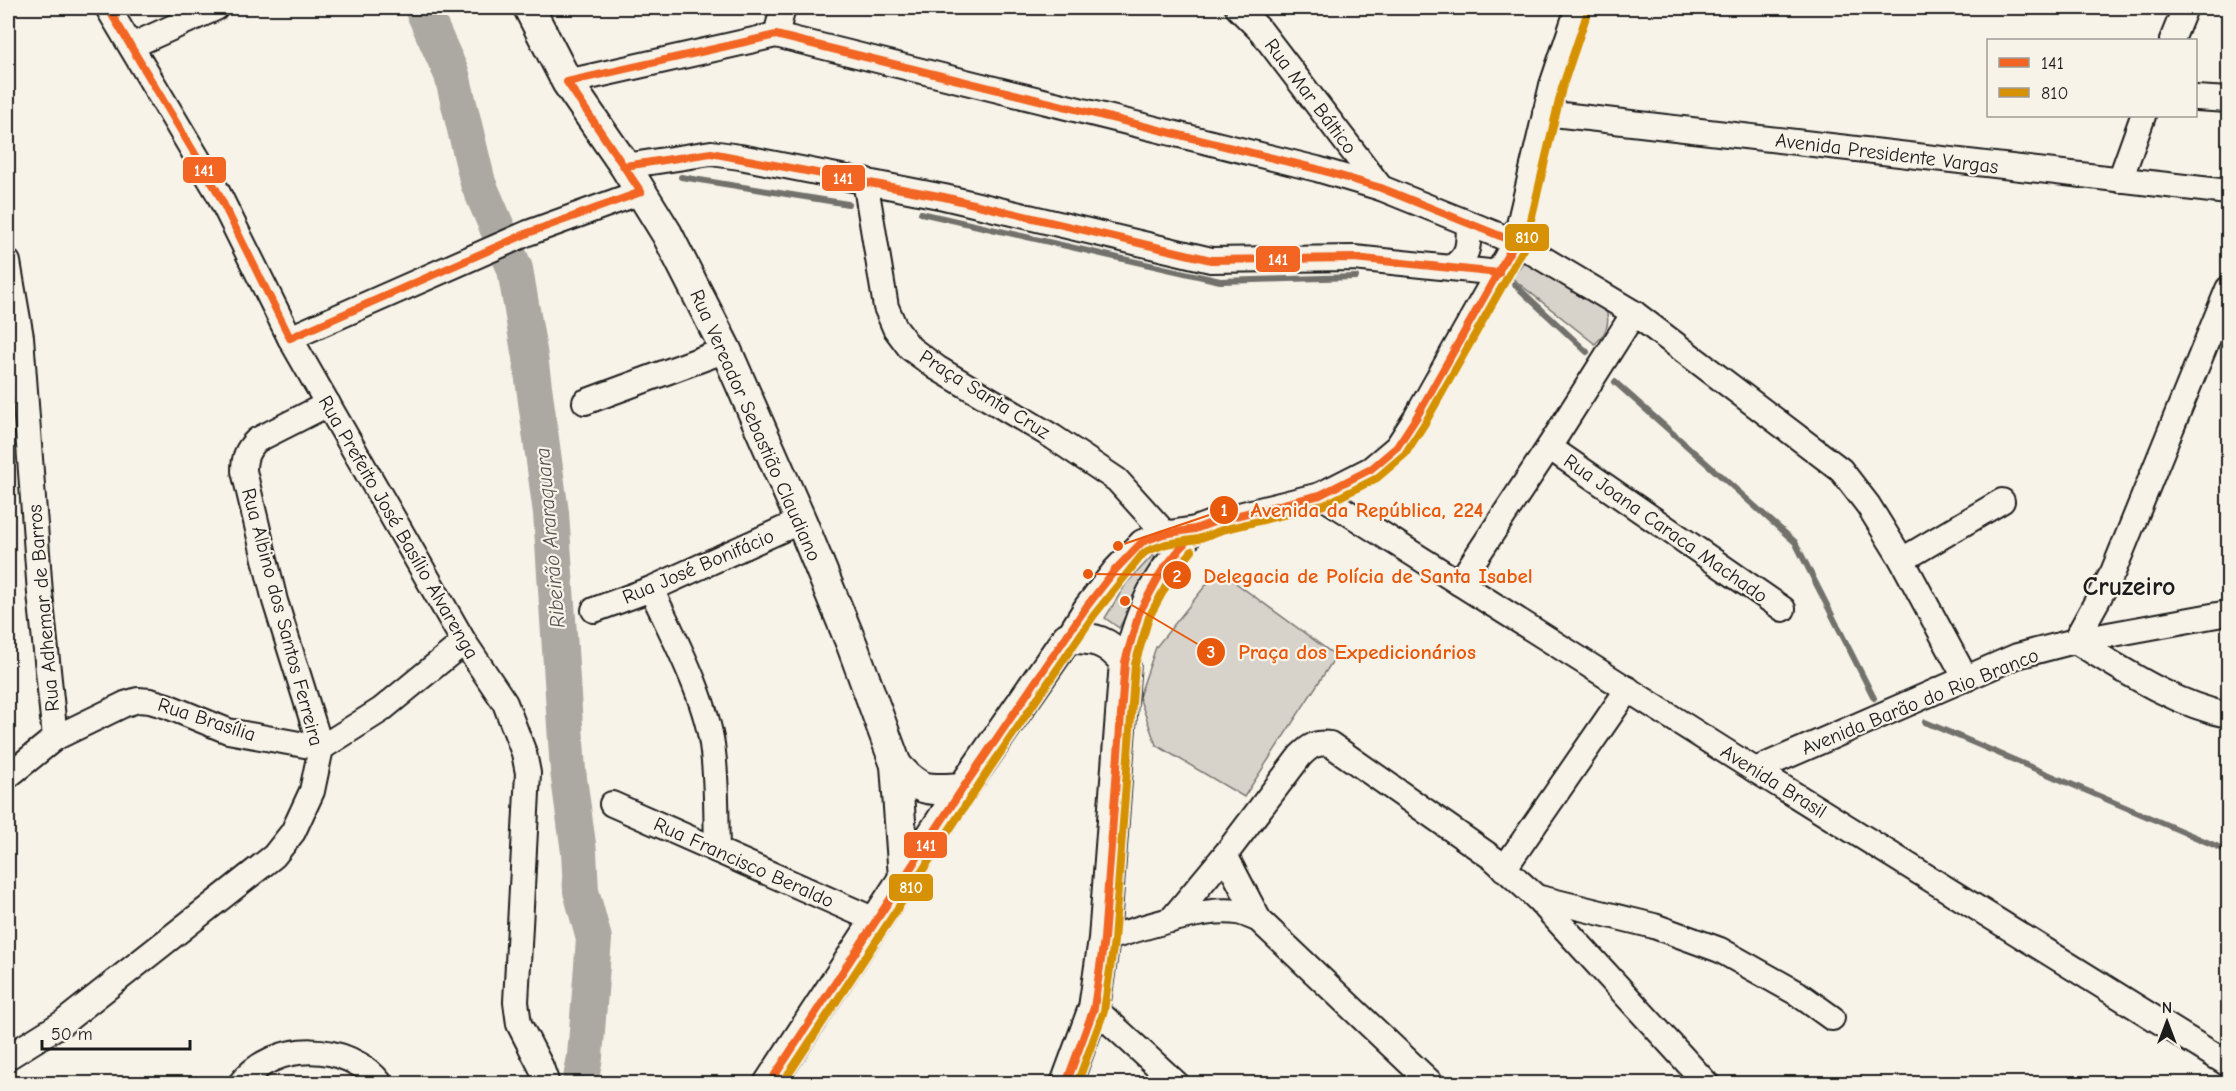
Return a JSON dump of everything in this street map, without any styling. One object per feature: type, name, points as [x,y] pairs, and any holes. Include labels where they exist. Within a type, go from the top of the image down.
[{"type":"main road","name":"Rua Vereador Sebastião Claudiano","points":[[530,8],[567,82],[625,166],[667,234],[726,350],[801,521],[852,645],[896,765]]},
{"type":"main road","points":[[769,1083],[963,788],[1067,638],[1082,637],[1114,648],[1125,662],[1104,939],[1094,1008],[1066,1083]]},
{"type":"main road","points":[[896,765],[910,782],[923,788],[963,788]]},
{"type":"main road","points":[[896,765],[904,878]]},
{"type":"street","name":"Rua Prefeito José Basílio Alvarenga","points":[[108,8],[217,190],[290,338],[464,642],[505,703],[525,753],[528,773],[516,1002],[519,1024],[549,1083]]},
{"type":"street","points":[[132,46],[216,8]]},
{"type":"street","points":[[776,35],[783,8]]},
{"type":"street","name":"Rua Mar Báltico","points":[[1238,8],[1261,31],[1381,188]]},
{"type":"street","points":[[1067,638],[1087,606],[1142,542],[1172,542],[1195,529],[1219,520],[1320,495],[1371,469],[1397,447],[1416,418],[1515,242],[1545,113],[1578,8]]},
{"type":"street","points":[[2172,39],[2185,8]]},
{"type":"street","points":[[567,82],[776,35],[1317,169],[1381,188],[1515,242],[1634,313],[1841,470],[1868,505],[1902,560],[1966,679]]},
{"type":"street","points":[[2197,98],[2229,100]]},
{"type":"street","name":"Avenida Presidente Vargas","points":[[1545,113],[2229,192]]},
{"type":"street","points":[[2120,180],[2143,117]]},
{"type":"street","points":[[625,166],[711,153],[865,180],[1211,260],[1354,258],[1499,273]]},
{"type":"street","name":"Praça Santa Cruz","points":[[865,180],[886,307],[895,328],[910,348],[937,368],[1053,436],[1117,480],[1172,542]]},
{"type":"street","points":[[290,338],[528,233],[641,192]]},
{"type":"street","points":[[1451,267],[1463,260],[1467,250],[1469,224]]},
{"type":"street","name":"Rua Adhemar de Barros","points":[[8,262],[55,738]]},
{"type":"street","points":[[2229,289],[2113,572],[2074,641],[2131,675],[2170,694],[2208,711],[2229,715]]},
{"type":"street","points":[[1459,583],[1634,313]]},
{"type":"street","points":[[585,402],[726,350]]},
{"type":"street","name":"Rua Albino dos Santos Ferreira","points":[[8,1057],[64,1022],[274,856],[293,832],[312,791],[321,748],[275,601],[244,471],[244,460],[249,449],[257,440],[328,404]]},
{"type":"street","name":"Rua Joana Caraca Machado","points":[[1549,447],[1783,609]]},
{"type":"street","name":"Avenida Brasil","points":[[1320,495],[1755,770],[2229,1064]]},
{"type":"street","points":[[1902,560],[2002,501]]},
{"type":"street","name":"Rua José Bonifácio","points":[[594,609],[651,589],[801,521]]},
{"type":"street","points":[[1125,662],[1140,613],[1162,571],[1172,542]]},
{"type":"street","points":[[651,589],[692,679],[706,720],[713,751],[717,850]]},
{"type":"street","name":"Avenida Barão do Rio Branco","points":[[1755,770],[2017,656],[2074,641],[2229,613]]},
{"type":"street","points":[[321,748],[381,710],[464,642]]},
{"type":"street","points":[[1504,869],[1628,689]]},
{"type":"street","name":"Rua Brasília","points":[[8,776],[55,738],[124,704],[138,700],[167,705],[228,730],[321,748]]},
{"type":"street","points":[[1171,920],[1225,855],[1300,756],[1309,747],[1319,743],[1330,744],[1504,869],[1536,897],[1707,1083]]},
{"type":"street","name":"Rua Francisco Beraldo","points":[[612,804],[875,920]]},
{"type":"street","points":[[1225,855],[1259,920],[1432,1083]]},
{"type":"street","points":[[1536,897],[1654,926],[1720,950],[1797,993],[1832,1018]]},
{"type":"street","points":[[1104,939],[1171,920],[1213,913],[1238,912],[1259,920]]},
{"type":"street","points":[[1094,1008],[1177,1083]]},
{"type":"street","points":[[240,1083],[262,1065],[289,1053],[320,1050],[347,1057],[371,1071],[381,1083]]},
{"type":"shaded area","points":[[1527,257],[1604,307],[1608,317],[1607,327],[1603,336],[1595,344],[1512,278]]},
{"type":"shaded area","points":[[1155,553],[1152,568],[1119,628],[1105,618],[1126,584]]},
{"type":"shaded area","points":[[1218,570],[1336,656],[1244,797],[1156,745],[1139,697],[1156,647]]},
{"type":"waterway","name":"Ribeirão Araraquara","points":[[422,8],[452,75],[478,183],[515,269],[530,357],[551,513],[568,771],[579,852],[581,891],[594,939],[585,1057],[580,1084]]},
{"type":"waterway","points":[[681,177],[848,204]]},
{"type":"waterway","points":[[921,213],[1220,281],[1356,277]]},
{"type":"waterway","points":[[1514,284],[1587,352]]},
{"type":"waterway","points":[[1615,382],[1795,542],[1874,698]]},
{"type":"waterway","points":[[1925,722],[2228,851]]},
{"type":"transit line","name":"141","points":[[108,8],[217,191],[290,338]]},
{"type":"transit line","name":"810","points":[[782,1084],[990,768],[1094,615],[1142,555],[1166,544],[1198,539],[1222,530],[1324,505],[1377,478],[1405,454],[1425,423],[1525,246],[1562,88],[1588,11]]},
{"type":"transit line","name":"141","points":[[641,192],[567,82],[776,35],[1317,169],[1381,188],[1515,242],[1416,418],[1397,447],[1371,469],[1320,495],[1219,520],[1195,529],[1163,534],[1142,542],[1115,570],[1087,606],[963,788],[769,1084]]},
{"type":"transit line","name":"141","points":[[625,166],[711,153],[944,197],[1211,260],[1354,258],[1499,273]]},
{"type":"transit line","name":"141","points":[[290,338],[528,233],[641,192]]},
{"type":"transit line","name":"141","points":[[1066,1084],[1094,1008],[1104,939],[1125,662],[1139,613],[1162,571],[1184,544]]},
{"type":"transit line","name":"810","points":[[1077,1084],[1104,1011],[1114,941],[1135,664],[1149,617],[1171,577],[1192,551]]},
{"type":"place","name":"Avenida da República, 224","points":[[1118,546]]},
{"type":"place","name":"Delegacia de Polícia de Santa Isabel","points":[[1088,574]]},
{"type":"place","name":"Praça dos Expedicionários","points":[[1125,601]]},
{"type":"district","name":"Cruzeiro","points":[[2129,586]]}]
